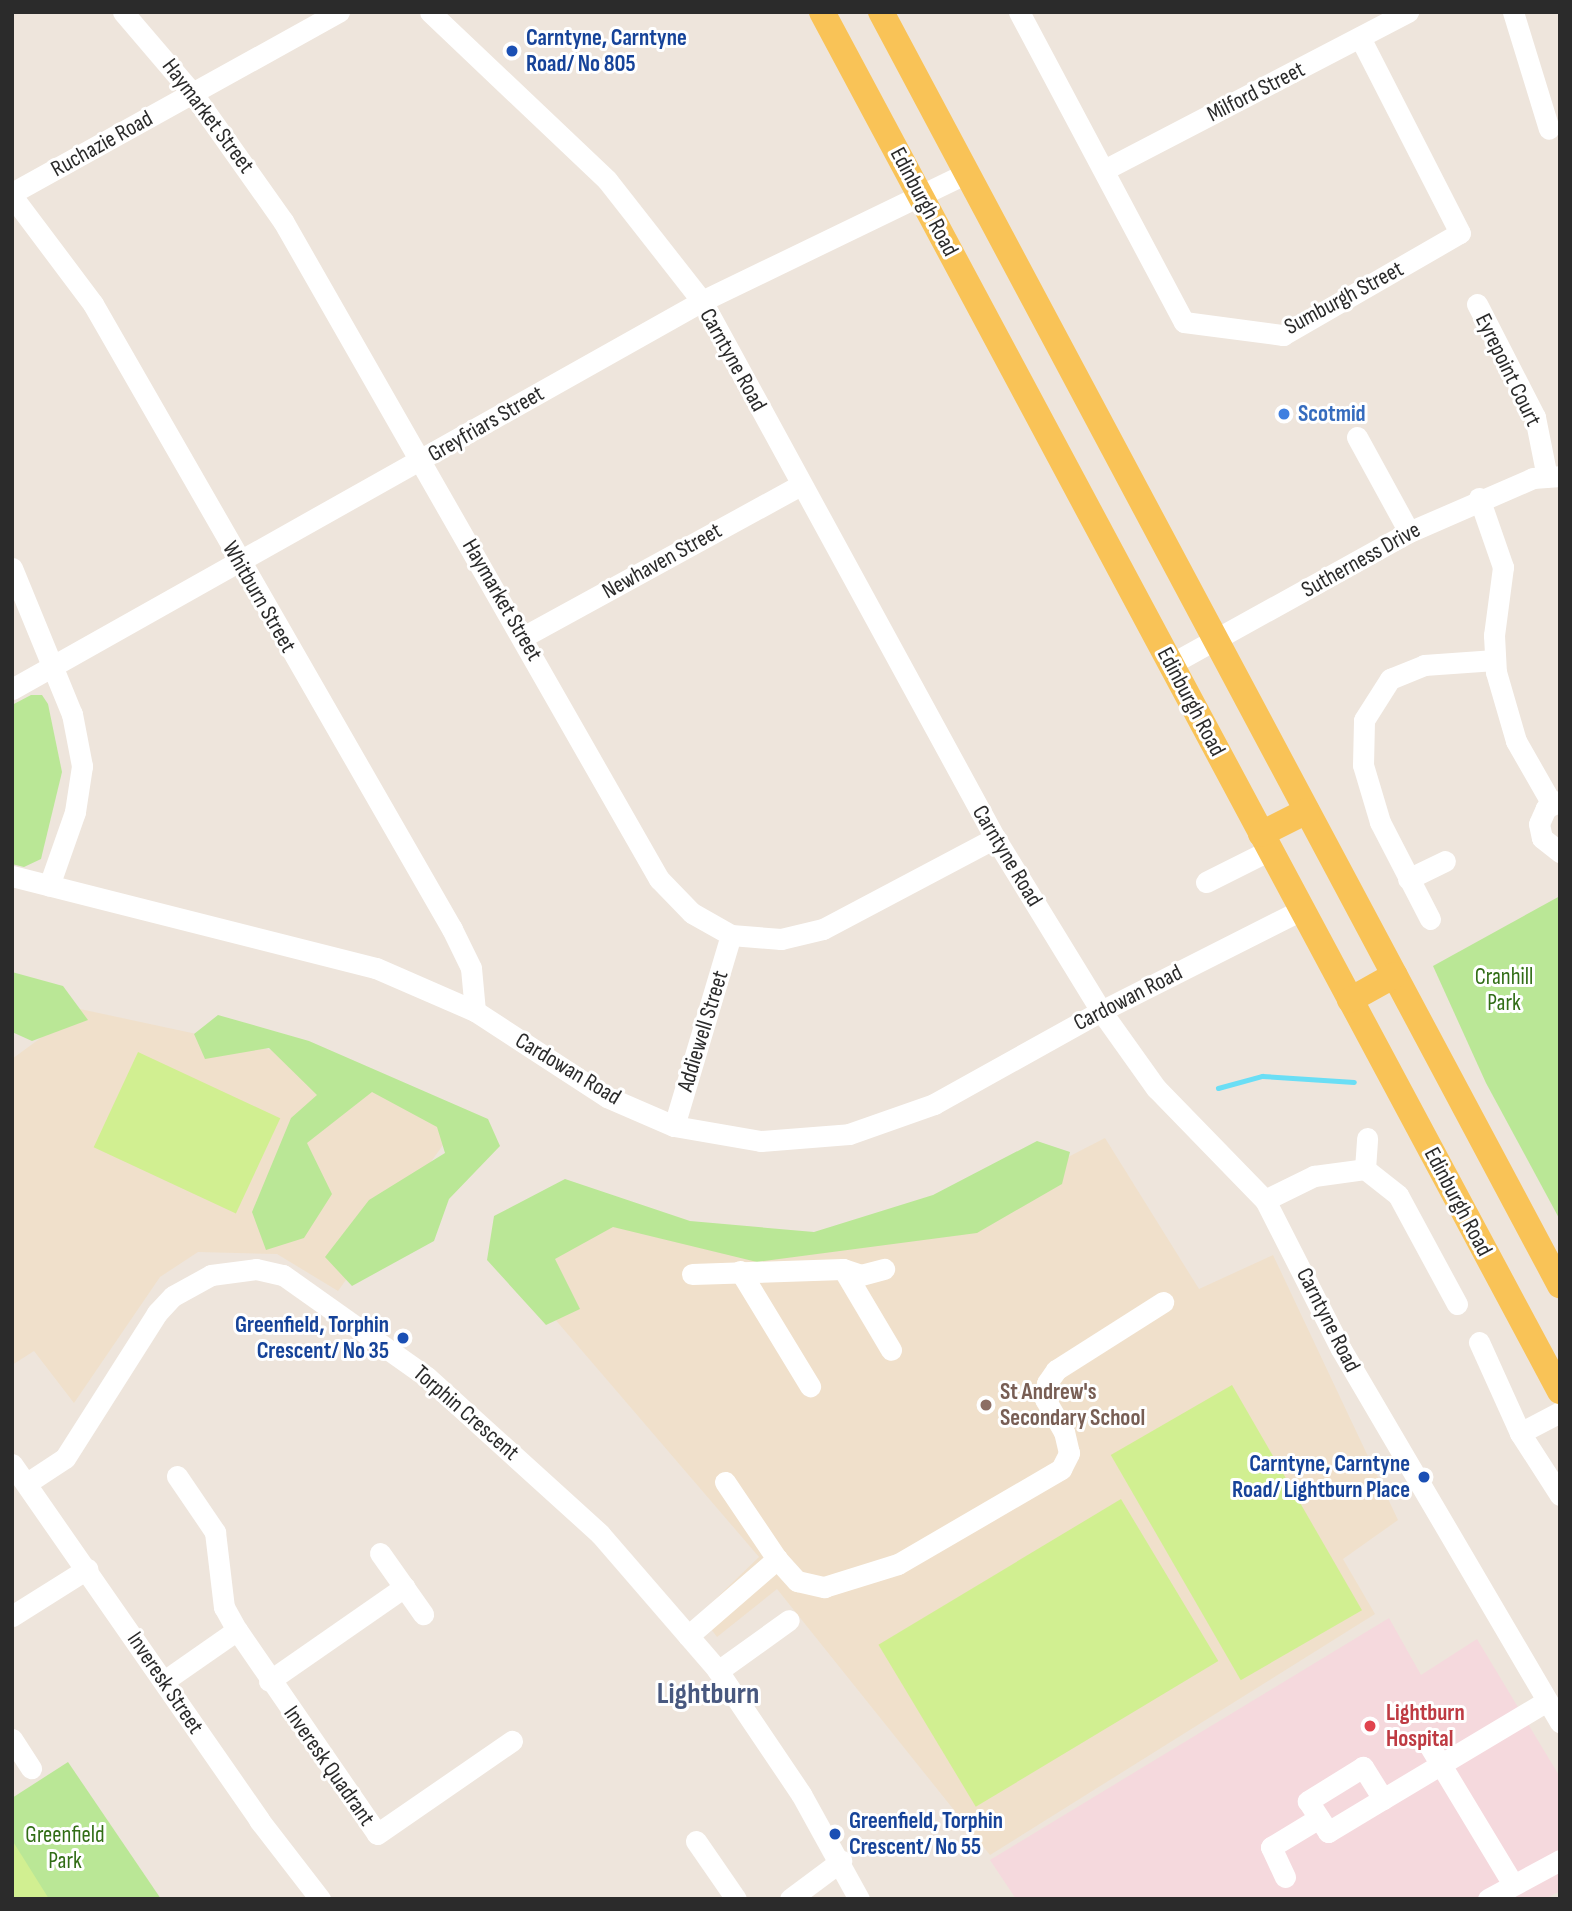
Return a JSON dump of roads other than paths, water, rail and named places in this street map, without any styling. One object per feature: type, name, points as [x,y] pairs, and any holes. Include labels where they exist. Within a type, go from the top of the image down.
[{"type":"main road","name":"Edinburgh Road","points":[[822,12],[1560,1391]]},
{"type":"main road","points":[[881,12],[1560,1285]]},
{"type":"main road","points":[[1265,842],[1307,811]]},
{"type":"main road","points":[[1350,1000],[1395,975]]},
{"type":"street","name":"Haymarket Street","points":[[124,12],[193,94],[284,221],[659,879],[692,913],[732,935],[782,939],[823,929],[995,838]]},
{"type":"street","name":"Ruchazie Road","points":[[12,195],[339,12]]},
{"type":"street","name":"Carntyne Road","points":[[430,12],[607,180],[702,301],[995,838],[1101,1011],[1156,1088],[1265,1200],[1341,1349],[1560,1722]]},
{"type":"street","name":"Sumburgh Street","points":[[1019,12],[1184,322],[1283,335],[1460,233],[1360,38]]},
{"type":"street","name":"Milford Street","points":[[1104,170],[1408,12]]},
{"type":"street","points":[[1513,12],[1550,100],[1549,129]]},
{"type":"street","name":"Greyfriars Street","points":[[12,690],[702,301],[967,173]]},
{"type":"street","name":"Whitburn Street","points":[[12,195],[93,304],[239,563],[452,929],[471,968],[475,1011]]},
{"type":"street","name":"Eyrepoint Court","points":[[1476,304],[1535,417],[1553,477]]},
{"type":"street","points":[[1357,437],[1409,532]]},
{"type":"street","name":"Sutherness Drive","points":[[1171,664],[1409,532],[1479,498],[1553,477]]},
{"type":"street","name":"Newhaven Street","points":[[523,637],[801,485]]},
{"type":"street","points":[[1479,498],[1503,567],[1495,660],[1516,741],[1556,802],[1539,824],[1542,838],[1560,852]]},
{"type":"street","points":[[12,568],[72,714],[82,766],[75,812],[49,886]]},
{"type":"street","points":[[1430,919],[1380,822],[1363,765],[1364,720],[1390,679],[1424,665],[1495,660]]},
{"type":"street","points":[[1206,883],[1265,842]]},
{"type":"street","points":[[1408,878],[1445,860]]},
{"type":"street","name":"Cardowan Road","points":[[12,876],[376,968],[475,1011],[607,1097],[674,1126],[761,1141],[849,1134],[934,1104],[1101,1011],[1301,910]]},
{"type":"street","name":"Addiewell Street","points":[[674,1126],[732,935]]},
{"type":"street","points":[[1365,1168],[1367,1138]]},
{"type":"street","points":[[1265,1200],[1314,1176],[1365,1168],[1398,1195],[1457,1304]]},
{"type":"street","name":"Torphin Crescent","points":[[27,1483],[65,1458],[157,1313],[173,1296],[211,1275],[256,1269],[283,1275],[427,1377],[556,1491],[600,1534],[718,1671],[841,1861],[859,1899]]},
{"type":"street","points":[[843,1269],[891,1350]]},
{"type":"street","points":[[692,1274],[843,1269],[860,1275],[884,1269]]},
{"type":"street","points":[[740,1271],[810,1386]]},
{"type":"street","points":[[725,1482],[777,1559],[797,1581],[824,1587],[898,1564],[1061,1469],[1069,1452],[1064,1432],[1045,1399],[1047,1383],[1056,1370],[1163,1302]]},
{"type":"street","points":[[1479,1342],[1520,1433],[1560,1495]]},
{"type":"street","points":[[1520,1433],[1560,1412]]},
{"type":"street","name":"Inveresk Street","points":[[12,1464],[259,1820],[320,1899]]},
{"type":"street","name":"Inveresk Quadrant","points":[[177,1476],[215,1532],[224,1607],[269,1681],[377,1834],[512,1741]]},
{"type":"street","points":[[380,1553],[423,1614]]},
{"type":"street","points":[[688,1636],[777,1559]]},
{"type":"street","points":[[12,1616],[87,1569]]},
{"type":"street","points":[[269,1681],[404,1587]]},
{"type":"street","points":[[718,1671],[789,1620]]},
{"type":"street","points":[[164,1681],[237,1630]]},
{"type":"street","points":[[1384,1799],[1363,1768],[1308,1801],[1328,1832],[1384,1799],[1547,1701]]},
{"type":"street","points":[[12,1739],[31,1768]]},
{"type":"street","points":[[1429,1745],[1513,1884]]},
{"type":"street","points":[[1285,1877],[1271,1847],[1319,1818]]},
{"type":"street","points":[[696,1842],[736,1899]]},
{"type":"street","points":[[1488,1899],[1560,1860]]},
{"type":"street","points":[[790,1899],[841,1861]]},
{"type":"waterway","points":[[1218,1088],[1262,1076],[1354,1082]]},
{"type":"place","name":"Carntyne, Carntyne Road/ No 805","points":[[512,51]]},
{"type":"place","name":"Scotmid","points":[[1284,414]]},
{"type":"place","name":"Greenfield, Torphin Crescent/ No 35","points":[[403,1338]]},
{"type":"place","name":"St Andrew's Secondary School","points":[[986,1405]]},
{"type":"place","name":"Carntyne, Carntyne Road/ Lightburn Place","points":[[1424,1477]]},
{"type":"place","name":"Lightburn Hospital","points":[[1370,1726]]},
{"type":"place","name":"Greenfield, Torphin Crescent/ No 55","points":[[835,1834]]},
{"type":"district","name":"Lightburn","points":[[708,1694]]},
{"type":"park label","name":"Cranhill Park","points":[[1504,990]]},
{"type":"park label","name":"Greenfield Park","points":[[65,1848]]}]
